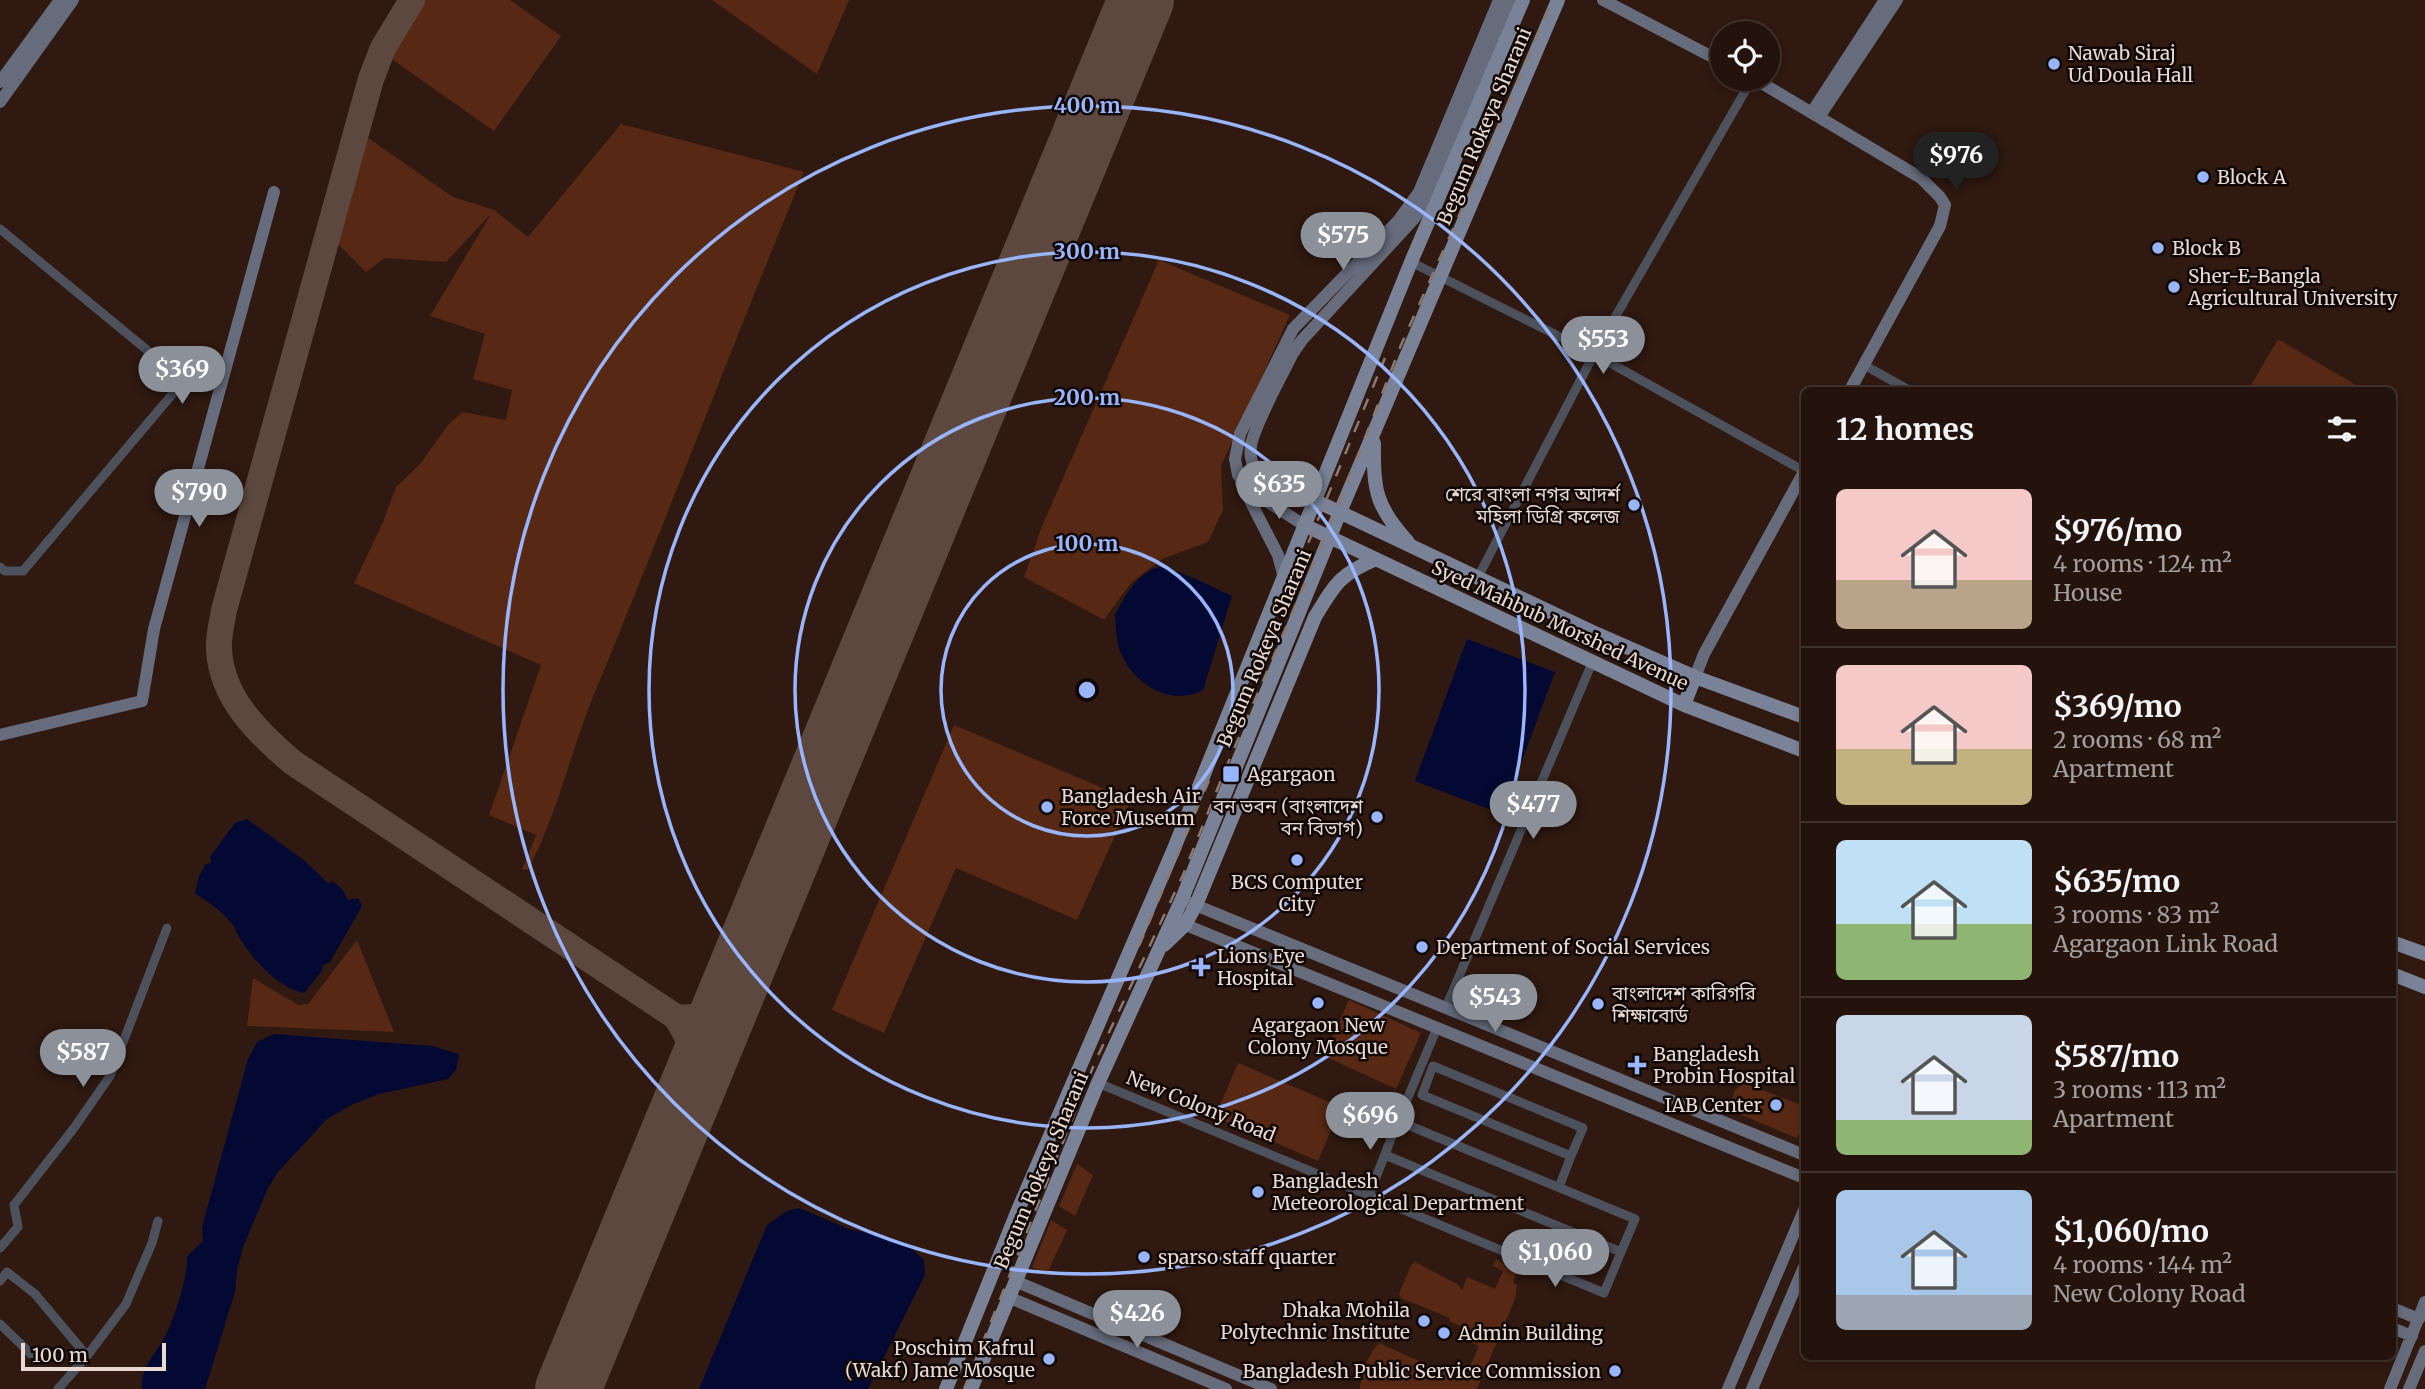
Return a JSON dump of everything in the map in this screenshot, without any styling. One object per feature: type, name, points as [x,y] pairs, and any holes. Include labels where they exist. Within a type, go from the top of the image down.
[{"type":"main road","name":"Begum Rokeya Sharani","points":[[946,1389],[1076,1073],[1173,851],[1411,262],[1522,0]]},
{"type":"main road","name":"Begum Rokeya Sharani","points":[[971,1389],[1098,1083],[1159,950],[1179,922],[1182,899],[1340,512],[1558,0]]},
{"type":"main road","points":[[1374,435],[1374,483],[1378,501],[1388,519],[1412,547]]},
{"type":"main road","name":"Syed Mahbub Morshed Avenue","points":[[1314,500],[1477,579],[1695,677],[1801,716]]},
{"type":"main road","name":"Syed Mahbub Morshed Avenue","points":[[1304,524],[1684,705],[1801,750]]},
{"type":"main road","points":[[1179,922],[1196,905],[1315,617],[1336,582],[1357,567],[1376,559]]},
{"type":"main road","points":[[1684,705],[1695,677]]},
{"type":"main road","points":[[2396,943],[2425,954]]},
{"type":"main road","points":[[2396,976],[2425,987]]},
{"type":"main road","points":[[1076,1073],[1098,1083]]},
{"type":"main road","points":[[993,1271],[1016,1281]]},
{"type":"main road","points":[[986,1287],[1008,1297]]},
{"type":"street","points":[[0,82],[60,0]]},
{"type":"street","points":[[0,102],[73,0]]},
{"type":"street","points":[[1284,578],[1278,555],[1238,475],[1235,459],[1240,434],[1285,342],[1304,316],[1372,248],[1412,203],[1424,181],[1499,0]]},
{"type":"street","points":[[1314,500],[1274,486],[1255,471],[1250,452],[1254,436],[1293,353],[1302,340],[1421,209],[1511,0]]},
{"type":"street","points":[[1603,0],[1710,56]]},
{"type":"street","points":[[1816,115],[1885,0]]},
{"type":"street","points":[[1816,115],[1896,0]]},
{"type":"street","points":[[1477,579],[1594,354],[1747,91]]},
{"type":"street","points":[[1775,91],[1921,177],[1945,205],[1940,226],[1852,387]]},
{"type":"street","points":[[0,735],[142,701],[154,629],[274,192]]},
{"type":"street","points":[[0,229],[175,373],[178,381],[175,391],[23,571],[0,567]]},
{"type":"street","points":[[1411,262],[1594,354],[1801,470]]},
{"type":"street","points":[[1864,365],[1904,387]]},
{"type":"street","points":[[1238,475],[1260,497],[1304,524]]},
{"type":"street","points":[[1695,677],[1704,654],[1801,477]]},
{"type":"street","points":[[1369,1195],[1592,663]]},
{"type":"street","points":[[1182,899],[1801,1154]]},
{"type":"street","points":[[1179,922],[1801,1177]]},
{"type":"street","points":[[0,1248],[18,1227],[14,1205],[74,1128],[110,1076],[167,928]]},
{"type":"street","points":[[1559,1187],[1583,1128],[1433,1066],[1422,1095],[1571,1156]]},
{"type":"street","name":"New Colony Road","points":[[1098,1083],[1604,1293],[1635,1219],[1398,1121]]},
{"type":"street","points":[[1649,1115],[1657,1094]]},
{"type":"street","points":[[1385,1155],[1621,1252]]},
{"type":"street","points":[[1728,1389],[1801,1217]]},
{"type":"street","points":[[58,1389],[126,1304],[158,1222]]},
{"type":"street","points":[[0,1281],[7,1272],[35,1294],[87,1356]]},
{"type":"street","points":[[1752,1389],[1801,1274]]},
{"type":"street","points":[[1016,1281],[1271,1389]]},
{"type":"street","points":[[1008,1297],[1226,1389]]},
{"type":"street","points":[[2390,1389],[2425,1302]]},
{"type":"street","points":[[2396,1309],[2419,1318]]},
{"type":"street","points":[[0,1324],[31,1354]]},
{"type":"street","points":[[2396,1330],[2412,1336]]},
{"type":"street","points":[[2409,1389],[2425,1351]]},
{"type":"shaded area","points":[[425,0],[510,0],[561,36],[494,131],[386,55]]},
{"type":"shaded area","points":[[712,0],[849,0],[817,74]]},
{"type":"shaded area","points":[[621,124],[804,172],[593,697],[547,828],[528,870],[522,869],[536,835],[489,815],[541,665],[354,583],[383,522],[396,487],[420,464],[448,425],[462,412],[506,420],[512,390],[473,379],[485,334],[430,316],[491,214],[446,262],[385,258],[366,272],[336,242],[364,135],[453,197],[494,210],[528,237]]},
{"type":"shaded area","points":[[1159,260],[1290,315],[1221,466],[1223,510],[1208,542],[1162,559],[1131,583],[1104,620],[1024,577],[1042,526]]},
{"type":"shaded area","points":[[2278,339],[2356,385],[2355,387],[2250,387]]},
{"type":"shaded area","points":[[954,725],[1131,800],[1077,920],[956,868],[884,1033],[832,1010]]},
{"type":"shaded area","points":[[357,940],[394,1032],[247,1026],[253,978],[298,1005],[308,1004]]},
{"type":"shaded area","points":[[1349,1000],[1421,1033],[1396,1089],[1324,1056]]},
{"type":"shaded area","points":[[1238,1063],[1341,1107],[1318,1161],[1215,1117]]},
{"type":"shaded area","points":[[1744,1083],[1801,1105],[1801,1128],[1797,1138],[1729,1110],[1735,1090]]},
{"type":"shaded area","points":[[1077,1164],[1093,1175],[1075,1216],[1059,1206]]},
{"type":"shaded area","points":[[1051,1220],[1067,1230],[1047,1274],[1032,1267]]},
{"type":"shaded area","points":[[1496,1259],[1517,1271],[1513,1283],[1517,1285],[1515,1299],[1477,1389],[1360,1389],[1366,1364],[1379,1343],[1457,1378],[1469,1368],[1479,1346],[1460,1338],[1465,1328],[1449,1321],[1450,1318],[1401,1298],[1399,1294],[1411,1265],[1415,1262],[1459,1285],[1462,1290],[1467,1277],[1495,1289],[1503,1271],[1493,1266]]},
{"type":"water","points":[[1159,567],[1187,575],[1232,596],[1203,690],[1190,695],[1165,694],[1142,681],[1124,660],[1118,644],[1115,615],[1138,580]]},
{"type":"water","points":[[1467,639],[1555,672],[1502,814],[1415,781]]},
{"type":"water","points":[[247,819],[306,862],[329,884],[332,881],[342,889],[348,900],[358,898],[362,906],[330,962],[322,966],[322,971],[304,993],[284,985],[266,970],[250,953],[229,920],[195,893],[199,876],[206,864],[211,863],[210,857],[235,823]]},
{"type":"water","points":[[274,1034],[432,1046],[459,1054],[456,1070],[448,1079],[379,1094],[351,1105],[327,1119],[277,1173],[267,1190],[243,1247],[235,1292],[205,1389],[142,1389],[146,1367],[166,1335],[177,1307],[187,1256],[203,1241],[202,1227],[248,1059],[257,1042]]},
{"type":"water","points":[[799,1208],[849,1229],[904,1242],[924,1260],[925,1275],[868,1389],[699,1389],[767,1225],[787,1211]]},
{"type":"taxiway","points":[[412,0],[383,48],[371,79],[224,610],[219,644],[226,683],[254,726],[292,762],[676,1017],[704,1015],[728,1001]]},
{"type":"taxiway","points":[[676,1017],[691,1046],[696,1077]]},
{"type":"runway","points":[[568,1389],[1141,0]]},
{"type":"railway","points":[[964,1389],[1095,1062],[1183,875],[1344,492],[1401,345],[1501,122],[1552,0]]},
{"type":"railway","points":[[1244,698],[1385,358]]},
{"type":"railway","points":[[1139,946],[1210,778]]},
{"type":"place","name":"Nawab Siraj Ud Doula Hall","points":[[2054,64]]},
{"type":"place","name":"Block A","points":[[2203,177]]},
{"type":"place","name":"Block B","points":[[2158,248]]},
{"type":"place","name":"Sher-E-Bangla Agricultural University","points":[[2174,287]]},
{"type":"place","name":"শেরে বাংলা নগর আদর্শ মহিলা ডিগ্রি কলেজ","points":[[1634,505]]},
{"type":"place","name":"Agargaon","points":[[1231,774]]},
{"type":"place","name":"Bangladesh Air Force Museum","points":[[1047,807]]},
{"type":"place","name":"বন ভবন (বাংলাদেশ বন বিভাগ)","points":[[1377,817]]},
{"type":"place","name":"BCS Computer City","points":[[1297,860]]},
{"type":"place","name":"Department of Social Services","points":[[1422,947]]},
{"type":"place","name":"Lions Eye Hospital","points":[[1201,967]]},
{"type":"place","name":"Agargaon New Colony Mosque","points":[[1318,1003]]},
{"type":"place","name":"বাংলাদেশ কারিগরি শিক্ষাবোর্ড","points":[[1598,1004]]},
{"type":"place","name":"Bangladesh Probin Hospital","points":[[1637,1065]]},
{"type":"place","name":"IAB Center","points":[[1776,1105]]},
{"type":"place","name":"Bangladesh Meteorological Department","points":[[1258,1192]]},
{"type":"place","name":"sparso staff quarter","points":[[1144,1257]]},
{"type":"place","name":"Dhaka Mohila Polytechnic Institute","points":[[1424,1321]]},
{"type":"place","name":"Admin Building","points":[[1444,1333]]},
{"type":"place","name":"Poschim Kafrul (Wakf) Jame Mosque","points":[[1049,1359]]},
{"type":"place","name":"Bangladesh Public Service Commission","points":[[1615,1371]]}]
